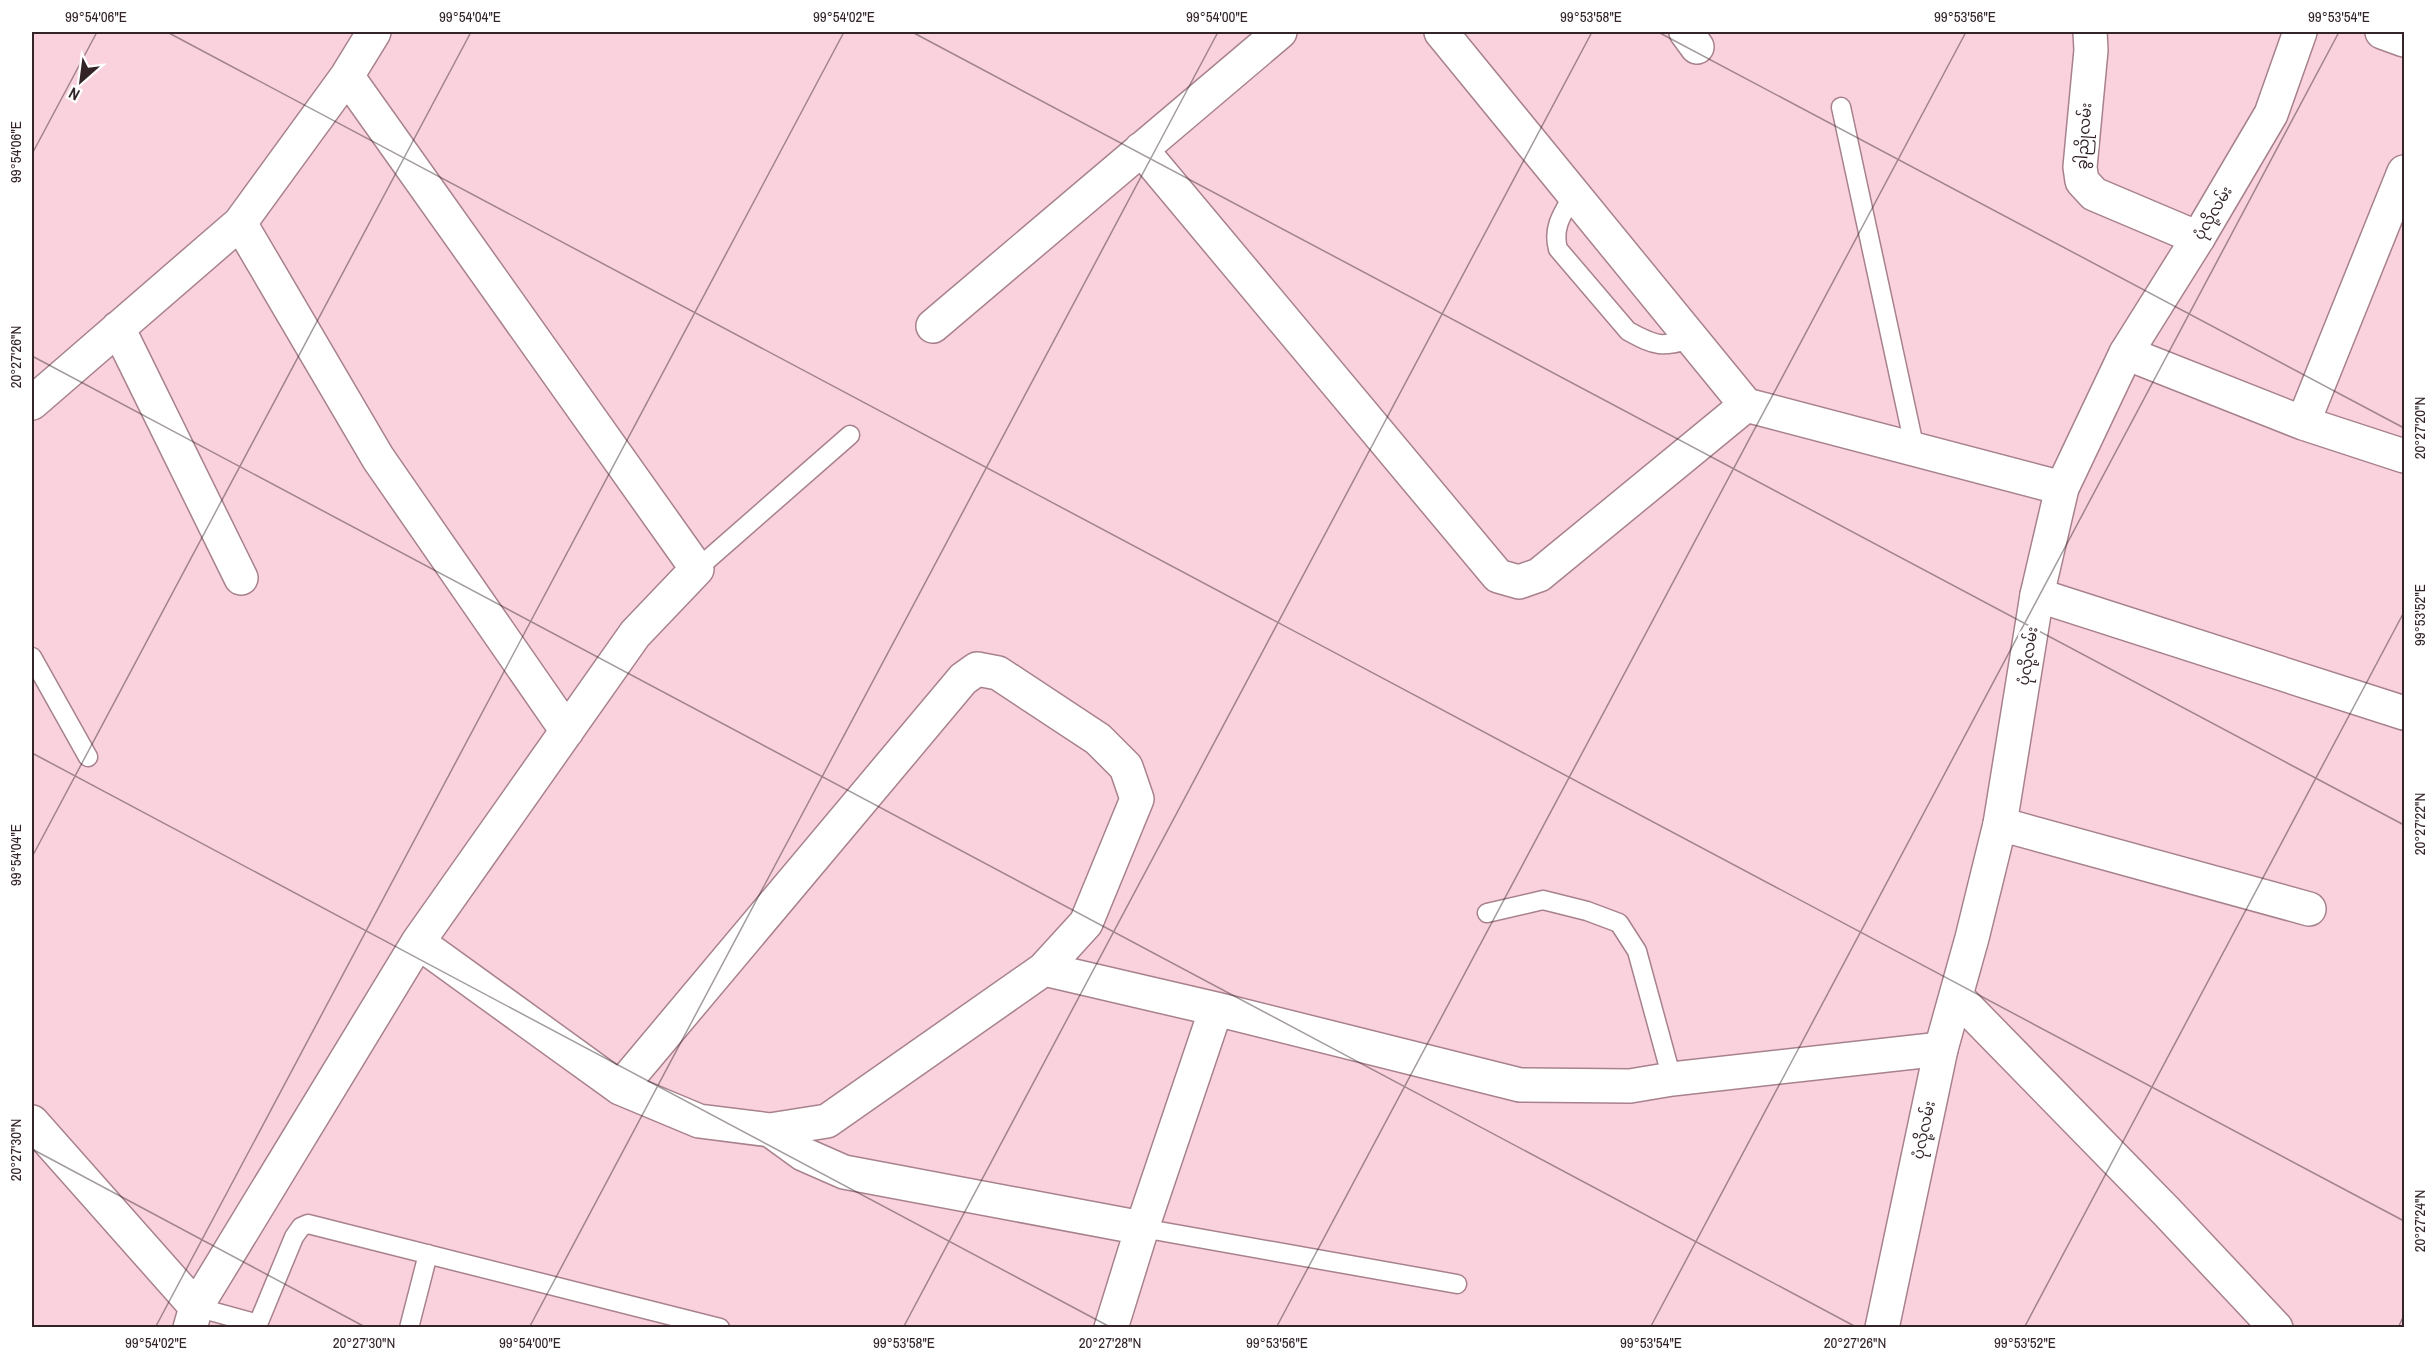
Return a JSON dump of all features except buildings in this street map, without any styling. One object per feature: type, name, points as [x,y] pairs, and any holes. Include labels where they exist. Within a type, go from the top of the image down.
[{"type":"street","points":[[32,403],[240,223],[347,76],[374,32]]},
{"type":"street","points":[[933,326],[1280,32]]},
{"type":"street","points":[[1441,32],[1746,405],[2062,488]]},
{"type":"street","name":"ခွါညိုလမ်း","points":[[2090,32],[2091,50],[2080,167],[2082,181],[2094,194],[2198,238]]},
{"type":"street","name":"ပုံလို့လမ်း","points":[[1882,1328],[1941,1049],[1957,997],[2000,824],[2037,595],[2062,488],[2126,353],[2198,238],[2271,114],[2300,32]]},
{"type":"street","points":[[2382,32],[2404,40]]},
{"type":"street","points":[[32,1122],[193,1317],[418,942],[635,634],[697,569],[347,76]]},
{"type":"street","points":[[1142,149],[1498,576],[1520,582],[1539,575],[1746,405]]},
{"type":"street","points":[[2303,423],[2404,172]]},
{"type":"street","points":[[240,223],[378,458],[567,730]]},
{"type":"street","points":[[118,328],[242,578]]},
{"type":"street","points":[[2126,353],[2303,423],[2404,456]]},
{"type":"street","points":[[2037,595],[2404,713]]},
{"type":"street","points":[[418,942],[620,1088],[699,1121],[770,1130],[827,1121],[1044,969],[1086,923],[1137,799],[1126,767],[1098,739],[998,673],[977,669],[963,679],[620,1088]]},
{"type":"street","points":[[2000,824],[2309,909]]},
{"type":"street","points":[[1044,969],[1216,1009],[1520,1085],[1630,1086],[1672,1079],[1941,1049]]},
{"type":"street","points":[[1957,997],[2167,1212],[2276,1328]]},
{"type":"street","points":[[1111,1328],[1142,1228],[1216,1009]]},
{"type":"street","points":[[770,1130],[803,1154],[844,1172],[1142,1228]]},
{"type":"lane","points":[[1841,107],[1915,450]]},
{"type":"lane","points":[[1574,194],[1556,226],[1555,237],[1558,249],[1628,331],[1644,340],[1665,346],[1692,339]]},
{"type":"lane","points":[[697,569],[850,435]]},
{"type":"lane","points":[[32,657],[88,757]]},
{"type":"lane","points":[[1487,913],[1543,900],[1587,911],[1619,923],[1637,951],[1672,1079]]},
{"type":"lane","points":[[193,1317],[261,1326],[294,1237],[301,1227],[308,1224],[720,1328]]},
{"type":"lane","points":[[1142,1228],[1457,1284]]},
{"type":"lane","points":[[409,1328],[428,1254]]}]
